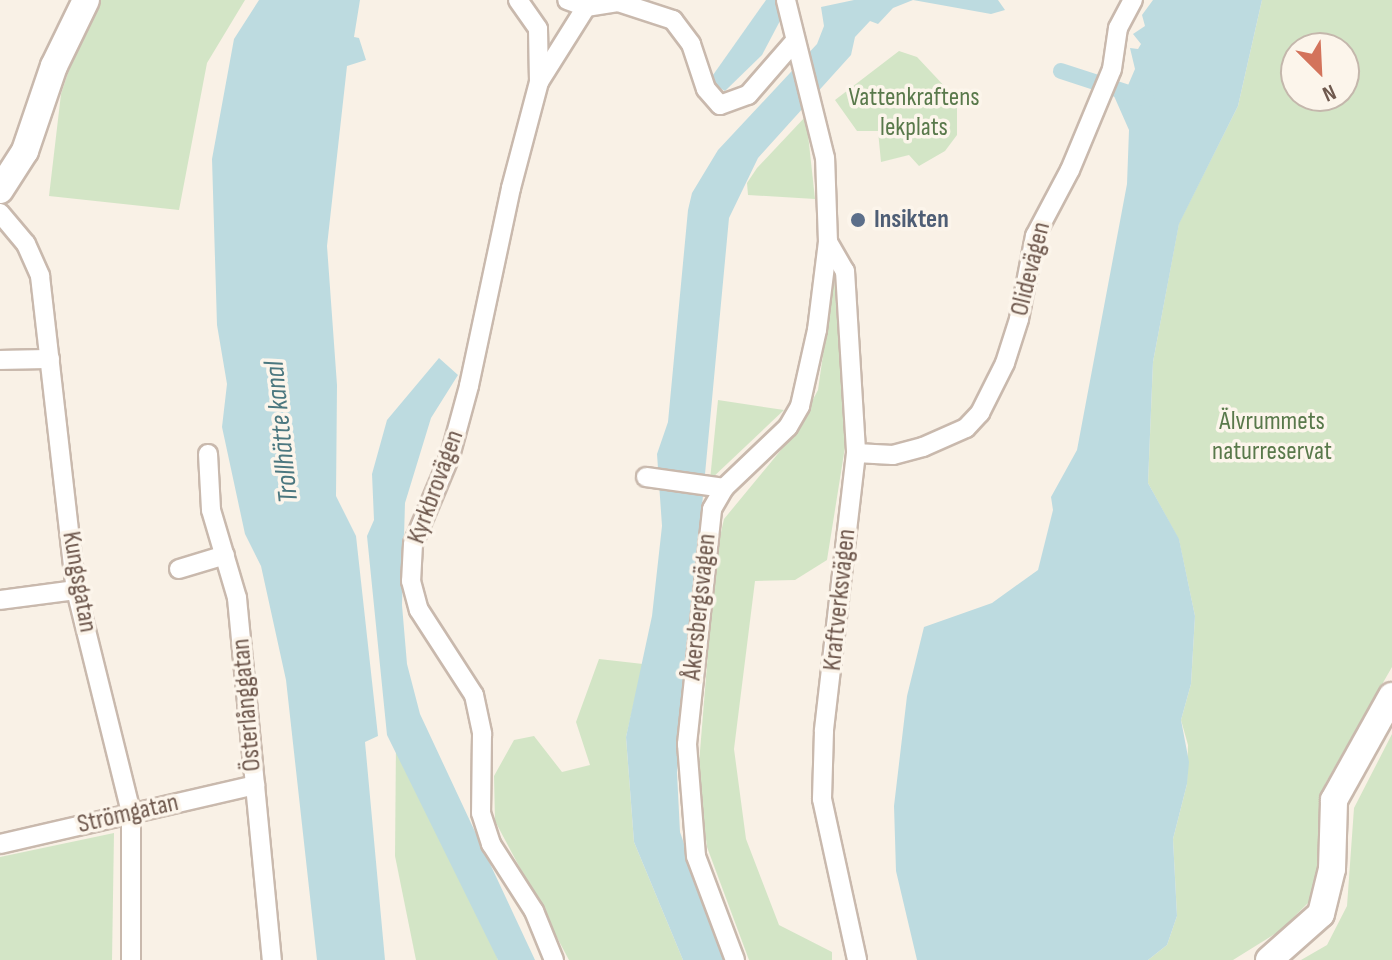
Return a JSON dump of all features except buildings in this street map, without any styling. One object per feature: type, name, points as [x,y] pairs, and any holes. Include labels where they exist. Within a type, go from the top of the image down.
[{"type":"street","points":[[0,190],[25,151],[54,66],[86,0]]},
{"type":"street","name":"Kyrkbrovägen","points":[[518,0],[538,29],[539,82],[511,188],[469,386],[450,456],[413,544],[411,581],[419,610],[474,695],[482,734],[481,813],[491,844],[534,911],[554,960]]},
{"type":"street","points":[[567,0],[586,7],[618,2],[673,20],[691,44],[706,89],[720,105],[748,95],[797,47]]},
{"type":"street","name":"Olidevägen","points":[[856,453],[893,455],[923,447],[966,428],[980,413],[1005,363],[1019,319],[1035,236],[1070,170],[1112,69],[1118,28],[1133,0]]},
{"type":"street","name":"Kyrkbrovägen","points":[[539,82],[586,7]]},
{"type":"street","name":"Åkersbergsvägen","points":[[735,960],[696,856],[686,776],[705,542],[712,509],[724,488],[788,427],[800,406],[817,330],[828,242],[825,158],[788,9]]},
{"type":"street","name":"Kungsgatan","points":[[0,213],[38,267],[76,590],[131,813],[131,960]]},
{"type":"street","name":"Kraftverksvägen","points":[[828,242],[845,271],[856,453],[822,776],[825,828],[857,960]]},
{"type":"street","points":[[0,360],[50,359]]},
{"type":"street","name":"Österlånggatan","points":[[208,454],[208,494],[237,598],[272,960]]},
{"type":"street","points":[[646,477],[724,488]]},
{"type":"street","points":[[179,569],[225,555]]},
{"type":"street","points":[[0,600],[76,590]]},
{"type":"street","points":[[1269,960],[1321,914],[1332,869],[1334,800],[1392,696]]},
{"type":"street","name":"Strömgatan","points":[[0,844],[255,785]]},
{"type":"green space","points":[[98,0],[245,0],[207,63],[179,210],[49,196],[61,94],[87,15]]},
{"type":"green space","name":"Älvrummets naturreservat","points":[[1262,0],[1392,0],[1392,667],[1325,784],[1318,877],[1308,903],[1281,930],[1233,960],[1148,960],[1167,945],[1177,916],[1173,839],[1187,784],[1188,745],[1181,720],[1191,684],[1195,616],[1179,540],[1148,483],[1153,362],[1179,223],[1238,106]]},
{"type":"green space","name":"Vattenkraftens lekplats","points":[[899,51],[917,57],[948,90],[957,108],[957,135],[945,151],[919,166],[909,155],[881,162],[878,131],[857,131],[835,100]]},
{"type":"green space","points":[[806,116],[815,199],[748,195],[747,183],[757,168]]},
{"type":"green space","points":[[834,277],[846,441],[827,560],[795,580],[755,581],[734,749],[746,839],[779,925],[832,952],[832,960],[749,960],[707,847],[698,776],[716,554],[724,519],[795,433],[818,390]]},
{"type":"green space","points":[[718,400],[784,410],[710,480]]},
{"type":"green space","points":[[599,659],[643,664],[626,737],[634,842],[683,960],[569,960],[495,821],[494,776],[514,740],[534,736],[562,772],[590,765],[576,722]]},
{"type":"green space","points":[[1392,734],[1392,960],[1301,960],[1327,945],[1347,906],[1354,808]]},
{"type":"green space","points":[[396,743],[487,929],[498,960],[416,960],[395,856]]},
{"type":"green space","points":[[114,833],[112,960],[0,960],[0,857]]},
{"type":"water","name":"Trollhätte kanal","points":[[259,0],[360,0],[354,37],[359,38],[366,60],[347,66],[327,246],[337,385],[336,496],[356,536],[378,736],[365,742],[385,960],[317,960],[286,680],[261,566],[245,534],[222,427],[227,384],[217,325],[212,159],[234,39]]},
{"type":"water","points":[[766,0],[791,0],[762,55],[725,91],[715,85],[713,75]]},
{"type":"water","points":[[854,0],[913,0],[893,8],[878,24],[870,21],[855,37],[851,55],[758,158],[729,218],[677,773],[680,832],[724,960],[683,960],[634,842],[626,737],[652,616],[662,526],[657,454],[668,422],[688,210],[692,193],[718,150],[817,44],[824,26],[821,7]]},
{"type":"water","points":[[913,0],[998,0],[1005,10],[991,14]]},
{"type":"water","points":[[1153,0],[1262,0],[1238,106],[1179,224],[1153,362],[1148,483],[1179,539],[1195,616],[1191,684],[1181,720],[1189,762],[1187,784],[1173,839],[1177,916],[1167,945],[1148,960],[917,960],[896,871],[894,806],[907,696],[924,627],[992,603],[1038,570],[1053,510],[1051,497],[1077,450],[1127,184],[1129,130],[1114,96],[1126,90],[1135,69],[1130,48],[1138,49],[1141,44],[1133,34],[1145,26],[1142,15]]},
{"type":"water","points":[[439,358],[458,375],[431,418],[405,503],[402,605],[407,664],[420,714],[535,960],[498,960],[387,735],[367,536],[374,520],[372,474],[387,420]]},
{"type":"waterway","points":[[1061,71],[1147,99]]},
{"type":"place","name":"Insikten","points":[[858,220]]}]
